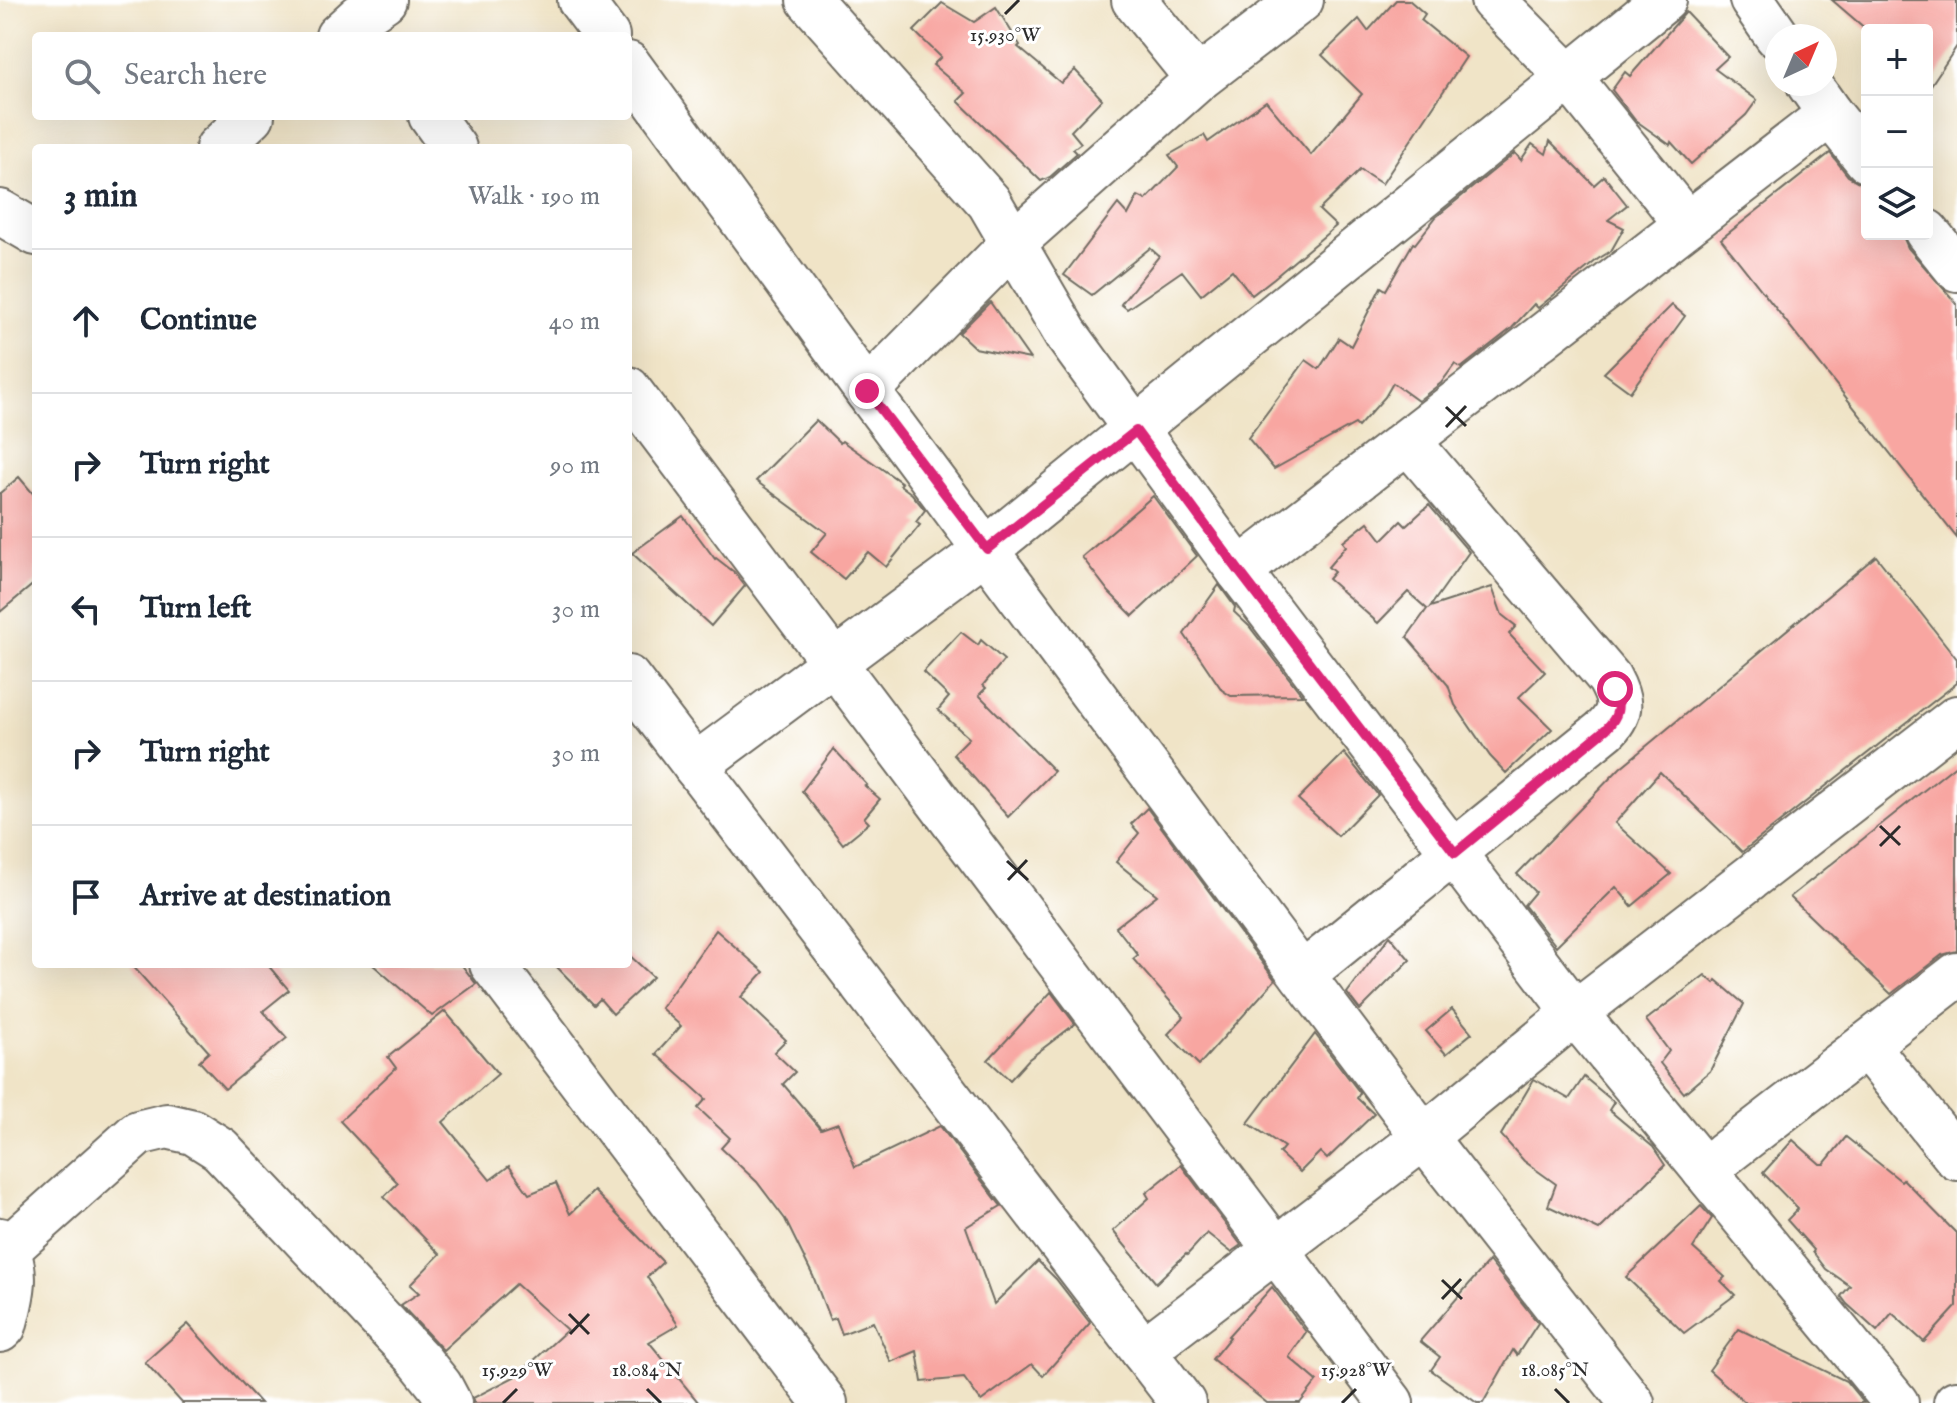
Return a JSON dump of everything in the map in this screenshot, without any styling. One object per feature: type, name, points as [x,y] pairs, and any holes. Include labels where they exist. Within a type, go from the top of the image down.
[{"type":"street","points":[[580,0],[604,32]]},
{"type":"street","points":[[809,0],[989,202],[1066,334],[1239,571],[1575,1013],[1896,1403]]},
{"type":"street","points":[[1134,0],[1198,79]]},
{"type":"street","points":[[867,391],[1013,243],[1198,79],[1301,0]]},
{"type":"street","points":[[1493,0],[1569,77],[1687,224]]},
{"type":"street","points":[[695,766],[987,549],[1664,0]]},
{"type":"street","points":[[1752,0],[1769,24]]},
{"type":"street","points":[[632,69],[1302,975],[1632,1403]]},
{"type":"street","points":[[1239,571],[1687,224],[1819,99],[1861,152]]},
{"type":"street","points":[[222,144],[248,120]]},
{"type":"street","points":[[434,120],[451,144]]},
{"type":"street","points":[[0,212],[32,231]]},
{"type":"street","points":[[1933,239],[1957,269]]},
{"type":"street","points":[[632,394],[1391,1403]]},
{"type":"street","points":[[1302,975],[1617,718],[1619,703],[1609,678],[1408,441]]},
{"type":"street","points":[[632,683],[1183,1403]]},
{"type":"street","points":[[1143,1351],[1424,1137],[1575,1013],[1957,718]]},
{"type":"street","points":[[495,968],[825,1403]]},
{"type":"street","points":[[1704,1170],[1957,975]]},
{"type":"street","points":[[1866,1045],[1957,1158]]},
{"type":"street","points":[[0,1330],[4,1326],[14,1289],[4,1244],[138,1133],[167,1126],[193,1132],[220,1149],[420,1361],[449,1403]]},
{"type":"building","points":[[1396,0],[1409,0],[1425,14],[1421,20],[1466,57],[1382,184],[1360,170],[1319,210],[1336,226],[1274,278],[1252,295],[1232,270],[1201,295],[1182,271],[1127,309],[1121,304],[1159,256],[1150,248],[1092,295],[1064,275],[1118,204],[1128,215],[1138,196],[1146,200],[1178,167],[1169,155],[1204,135],[1208,142],[1266,101],[1311,155],[1362,94],[1322,55],[1359,19],[1368,31]]},
{"type":"building","points":[[1832,0],[1957,0],[1957,46],[1933,82],[1933,24],[1861,25]]},
{"type":"building","points":[[942,3],[974,22],[996,7],[1020,45],[1018,47],[1061,83],[1075,70],[1102,99],[1071,131],[1081,143],[1073,149],[1077,153],[1050,177],[1041,181],[958,101],[966,93],[933,65],[941,57],[914,31]]},
{"type":"building","points":[[1686,12],[1728,57],[1715,69],[1757,100],[1746,115],[1691,164],[1671,142],[1670,145],[1635,120],[1612,90],[1625,72],[1630,76]]},
{"type":"building","points":[[1550,141],[1594,185],[1604,176],[1627,205],[1608,220],[1624,228],[1611,251],[1538,308],[1534,304],[1512,328],[1461,368],[1455,364],[1441,383],[1418,401],[1393,383],[1385,397],[1358,427],[1355,424],[1274,469],[1248,438],[1306,360],[1319,369],[1339,338],[1351,346],[1381,287],[1386,290],[1413,243],[1436,217],[1515,153],[1521,160],[1532,144],[1546,154]]},
{"type":"building","points":[[1830,153],[1848,176],[1861,183],[1861,240],[1905,240],[1908,248],[1957,304],[1957,538],[1721,239]]},
{"type":"building","points":[[990,302],[1030,359],[975,348],[959,333]]},
{"type":"building","points":[[1672,305],[1685,316],[1630,392],[1604,373]]},
{"type":"building","points":[[816,420],[840,443],[842,441],[902,483],[900,485],[925,510],[916,522],[920,525],[886,567],[868,552],[844,579],[811,552],[827,533],[756,481]]},
{"type":"building","points":[[19,477],[32,492],[32,585],[0,612],[0,493]]},
{"type":"building","points":[[1153,496],[1197,556],[1133,616],[1109,592],[1082,557]]},
{"type":"building","points":[[1429,505],[1469,552],[1430,607],[1492,587],[1502,615],[1516,626],[1509,634],[1545,672],[1519,697],[1552,729],[1506,773],[1490,756],[1455,705],[1448,685],[1407,637],[1427,609],[1408,592],[1378,623],[1328,579],[1334,572],[1328,567],[1346,546],[1343,542],[1368,522],[1382,540],[1401,521],[1406,526]]},
{"type":"building","points":[[683,516],[715,559],[734,572],[745,586],[711,626],[632,553]]},
{"type":"building","points":[[1876,556],[1957,659],[1957,683],[1742,852],[1660,772],[1615,823],[1671,874],[1632,906],[1616,887],[1556,946],[1524,905],[1535,892],[1517,874],[1620,768]]},
{"type":"building","points":[[1219,585],[1235,607],[1234,612],[1249,626],[1302,695],[1231,696],[1222,690],[1184,634]]},
{"type":"building","points":[[961,632],[978,645],[981,640],[1004,660],[983,685],[986,688],[979,695],[1054,771],[1008,817],[953,754],[969,738],[938,710],[949,697],[923,672]]},
{"type":"building","points":[[834,749],[880,799],[864,818],[869,823],[843,844],[802,791]]},
{"type":"building","points":[[1344,753],[1378,795],[1338,836],[1298,799]]},
{"type":"building","points":[[1957,764],[1957,951],[1942,955],[1891,994],[1790,897]]},
{"type":"building","points":[[1147,808],[1275,980],[1199,1065],[1168,1034],[1184,1017],[1133,959],[1138,955],[1116,927],[1157,895],[1116,862],[1139,833],[1131,824]]},
{"type":"building","points":[[716,930],[764,972],[741,997],[786,1040],[774,1052],[795,1072],[783,1084],[821,1129],[838,1123],[855,1167],[940,1126],[1001,1206],[966,1227],[994,1304],[1038,1261],[1090,1323],[1043,1376],[1032,1364],[981,1401],[964,1378],[922,1382],[917,1351],[891,1362],[873,1322],[842,1334],[836,1318],[830,1320],[785,1219],[757,1182],[721,1148],[730,1138],[698,1108],[706,1099],[656,1054],[681,1026],[661,1008]]},
{"type":"building","points":[[1390,936],[1410,960],[1360,1010],[1347,993]]},
{"type":"building","points":[[632,958],[653,977],[613,1014],[600,999],[594,1005],[558,968],[632,968]]},
{"type":"building","points":[[135,968],[270,968],[289,990],[263,1011],[287,1038],[225,1089],[199,1061],[209,1052]]},
{"type":"building","points":[[377,968],[464,968],[476,984],[432,1016]]},
{"type":"building","points":[[1705,975],[1714,983],[1716,980],[1744,1004],[1710,1071],[1684,1093],[1660,1063],[1669,1051],[1646,1020]]},
{"type":"building","points":[[1051,992],[1075,1024],[1029,1059],[1010,1080],[988,1060]]},
{"type":"building","points":[[1452,1009],[1472,1033],[1446,1054],[1426,1031]]},
{"type":"building","points":[[445,1011],[498,1074],[443,1122],[490,1180],[509,1166],[529,1194],[556,1183],[570,1214],[594,1191],[663,1262],[647,1277],[678,1325],[649,1342],[699,1403],[474,1403],[473,1398],[518,1375],[567,1330],[516,1284],[443,1350],[401,1305],[419,1293],[410,1285],[440,1254],[384,1197],[398,1183],[340,1121],[396,1068],[388,1057]]},
{"type":"building","points":[[1315,1034],[1360,1093],[1357,1098],[1374,1114],[1327,1159],[1320,1152],[1300,1172],[1279,1153],[1284,1147],[1248,1123]]},
{"type":"building","points":[[1584,1077],[1614,1102],[1609,1110],[1653,1147],[1665,1165],[1599,1230],[1548,1206],[1556,1184],[1524,1161],[1501,1135],[1534,1079],[1569,1099]]},
{"type":"building","points":[[1846,1137],[1901,1181],[1903,1179],[1957,1234],[1957,1306],[1924,1342],[1892,1313],[1877,1331],[1847,1304],[1841,1296],[1850,1286],[1826,1269],[1814,1250],[1787,1220],[1798,1209],[1763,1173],[1793,1140],[1820,1164],[1824,1164]]},
{"type":"building","points":[[1181,1165],[1241,1245],[1231,1252],[1207,1233],[1156,1283],[1113,1231],[1149,1198],[1146,1193]]},
{"type":"building","points":[[1701,1206],[1712,1218],[1693,1248],[1725,1277],[1721,1281],[1735,1295],[1684,1333],[1626,1277]]},
{"type":"building","points":[[1489,1261],[1538,1323],[1517,1355],[1513,1350],[1483,1403],[1477,1403],[1431,1370],[1440,1357],[1420,1341]]},
{"type":"building","points":[[1272,1287],[1306,1332],[1289,1357],[1317,1381],[1300,1403],[1267,1403],[1212,1359],[1228,1336]]},
{"type":"building","points":[[188,1324],[260,1403],[182,1403],[145,1362]]},
{"type":"building","points":[[1739,1329],[1846,1381],[1864,1403],[1746,1403],[1709,1370]]},
{"type":"route","points":[[867,391],[987,549],[1136,431],[1455,853],[1617,718],[1619,703],[1615,689]]}]
